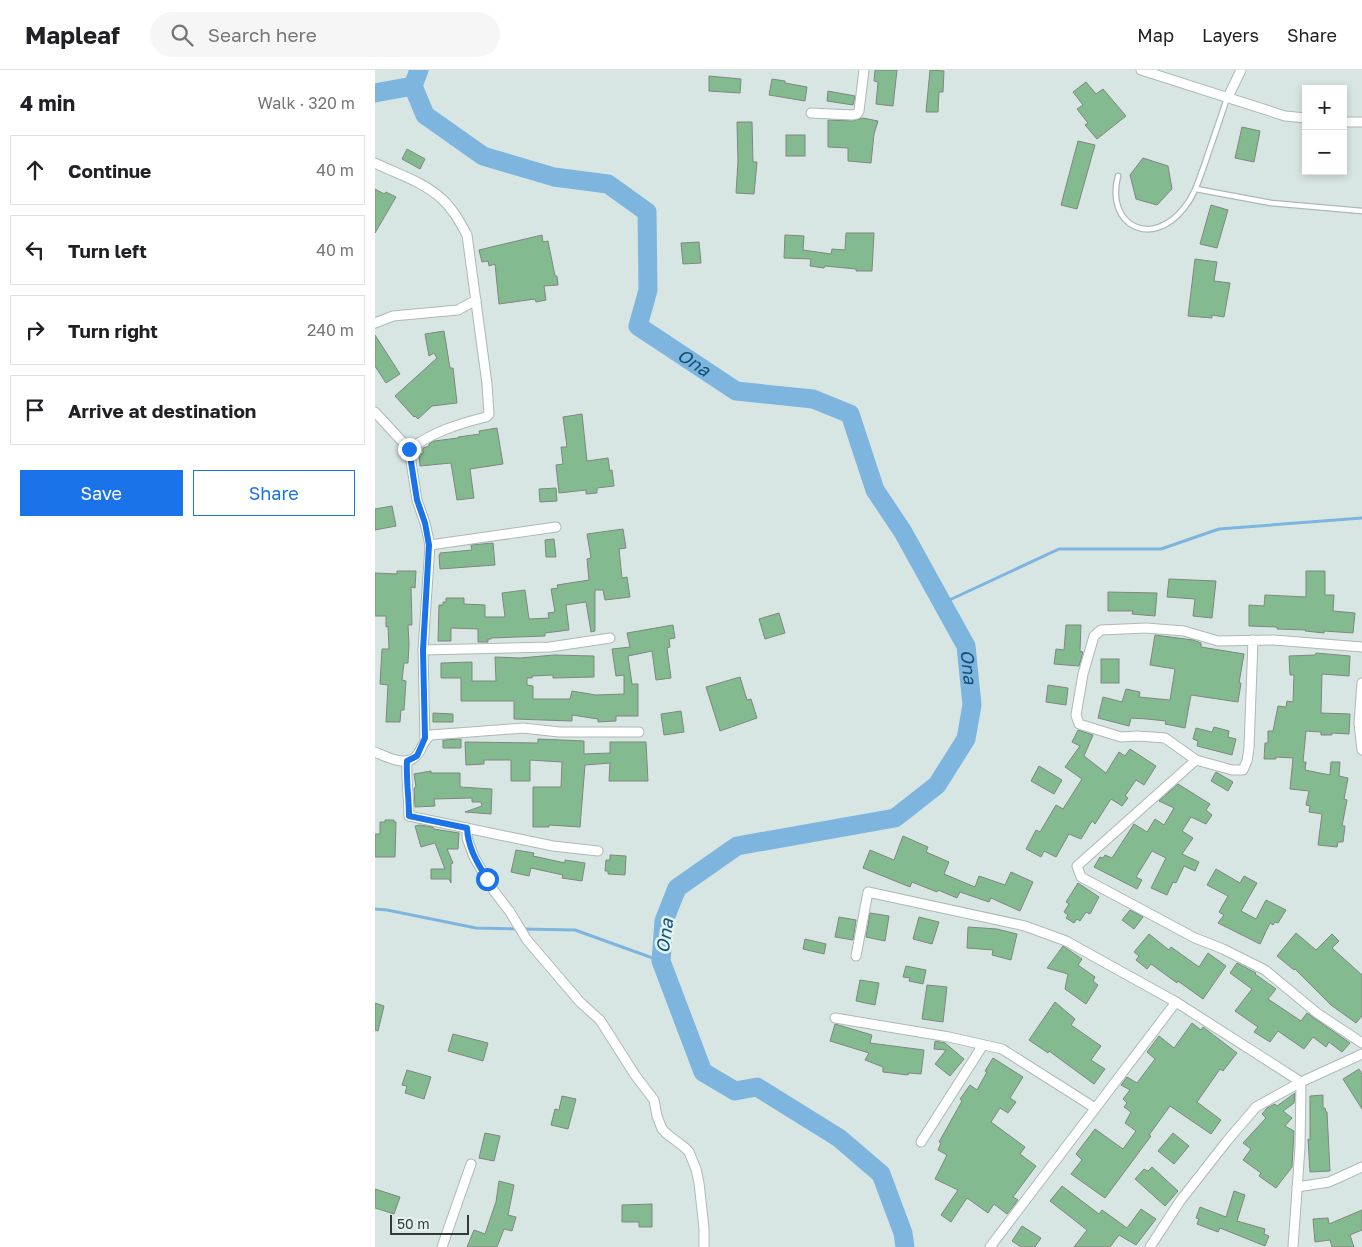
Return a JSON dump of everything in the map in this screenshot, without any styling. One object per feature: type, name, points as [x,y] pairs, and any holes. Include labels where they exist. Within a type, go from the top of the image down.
[{"type":"street","points":[[811,113],[857,114],[861,103],[864,70]]},
{"type":"street","points":[[1141,70],[1285,116],[1302,118]]},
{"type":"street","points":[[1227,97],[1241,70]]},
{"type":"street","points":[[1347,122],[1362,122]]},
{"type":"street","points":[[375,164],[421,184],[441,198],[455,214],[467,235],[487,384],[489,414],[486,417],[445,428],[409,449]]},
{"type":"street","points":[[375,323],[393,316],[457,310],[476,300]]},
{"type":"street","points":[[375,412],[409,449],[417,500],[425,523],[429,545],[423,650],[425,738],[417,756],[407,761],[396,760],[375,752]]},
{"type":"street","points":[[429,545],[555,527]]},
{"type":"street","points":[[1253,640],[1249,748],[1243,770],[1232,770],[1195,760],[1165,738],[1121,737],[1079,724],[1076,715],[1083,674],[1094,636],[1101,630],[1146,628],[1184,630],[1218,640],[1253,640],[1274,640],[1362,646]]},
{"type":"street","points":[[423,650],[550,647],[609,638]]},
{"type":"street","points":[[1362,683],[1359,723],[1362,750]]},
{"type":"street","points":[[425,738],[431,735],[523,728],[559,732],[639,732]]},
{"type":"street","points":[[1195,760],[1077,866],[1081,877],[1195,938],[1223,949],[1265,970],[1317,1013],[1362,1043]]},
{"type":"street","points":[[407,761],[406,782],[409,816],[553,846],[598,851]]},
{"type":"street","points":[[467,828],[467,838],[474,857],[493,891],[510,912],[527,940],[580,1002],[600,1020],[635,1075],[654,1100],[662,1129],[689,1152],[699,1183],[704,1228],[703,1247]]},
{"type":"street","points":[[857,956],[868,892],[1025,926],[1066,941],[1176,1002],[1301,1082]]},
{"type":"street","points":[[990,1247],[1176,1002]]},
{"type":"street","points":[[835,1018],[1002,1049],[1095,1108]]},
{"type":"street","points":[[921,1142],[983,1045]]},
{"type":"street","points":[[1150,1247],[1180,1201],[1227,1141],[1257,1107],[1301,1082],[1362,1054]]},
{"type":"street","points":[[1293,1247],[1301,1082]]},
{"type":"street","points":[[442,1247],[471,1164]]},
{"type":"street","points":[[1297,1187],[1329,1182],[1362,1167]]},
{"type":"lane","points":[[1118,176],[1116,195],[1118,207],[1135,228],[1142,230],[1155,228],[1176,217],[1185,207],[1196,189],[1227,97]]},
{"type":"lane","points":[[1196,189],[1271,203],[1362,211]]},
{"type":"building","points":[[875,70],[897,70],[893,106],[876,104],[878,82],[874,81]]},
{"type":"building","points":[[930,70],[944,71],[943,92],[939,92],[938,112],[926,112]]},
{"type":"building","points":[[709,76],[741,79],[740,93],[709,91]]},
{"type":"building","points":[[772,79],[807,87],[805,101],[769,95]]},
{"type":"building","points":[[1086,82],[1096,94],[1103,89],[1126,116],[1097,139],[1085,125],[1088,123],[1077,109],[1083,105],[1073,92]]},
{"type":"building","points":[[828,91],[855,96],[853,105],[827,101]]},
{"type":"building","points":[[863,118],[878,121],[874,134],[871,163],[848,161],[848,148],[828,147],[828,120],[852,121]]},
{"type":"building","points":[[737,122],[752,122],[753,162],[757,162],[754,194],[736,193],[738,161]]},
{"type":"building","points":[[1242,127],[1260,131],[1254,162],[1235,158]]},
{"type":"building","points":[[786,135],[805,135],[805,156],[786,156]]},
{"type":"building","points":[[1078,141],[1095,145],[1077,209],[1061,205]]},
{"type":"building","points":[[407,149],[425,159],[420,169],[402,159]]},
{"type":"building","points":[[1143,158],[1168,166],[1172,189],[1157,205],[1136,199],[1130,175]]},
{"type":"building","points":[[375,189],[396,197],[375,233]]},
{"type":"building","points":[[1211,205],[1228,210],[1217,248],[1200,244]]},
{"type":"building","points":[[846,233],[874,233],[872,271],[810,266],[811,259],[784,258],[785,235],[804,236],[803,250],[831,254],[832,249],[845,250]]},
{"type":"building","points":[[542,235],[543,242],[548,241],[558,285],[544,286],[546,300],[536,302],[535,299],[499,304],[495,264],[489,266],[488,261],[482,262],[479,250]]},
{"type":"building","points":[[699,242],[701,263],[683,264],[681,243]]},
{"type":"building","points":[[1195,259],[1217,262],[1214,281],[1230,283],[1224,317],[1212,315],[1212,318],[1188,316]]},
{"type":"building","points":[[444,331],[450,368],[453,368],[457,403],[432,406],[418,419],[395,396],[437,358],[434,353],[429,356],[425,334]]},
{"type":"building","points":[[375,335],[400,374],[386,383],[375,366]]},
{"type":"building","points":[[582,414],[587,461],[608,458],[614,486],[597,488],[597,493],[586,494],[586,490],[559,493],[556,465],[563,464],[561,447],[567,447],[563,417]]},
{"type":"building","points":[[497,428],[503,464],[470,469],[474,498],[457,500],[451,463],[420,466],[419,454],[423,454],[423,448],[429,446],[434,441],[480,434],[479,431]]},
{"type":"building","points":[[556,488],[557,501],[540,502],[539,489]]},
{"type":"building","points":[[392,506],[396,526],[375,530],[375,509]]},
{"type":"building","points":[[623,529],[626,548],[619,549],[622,578],[627,577],[630,597],[605,600],[603,590],[595,590],[595,631],[591,632],[586,602],[566,605],[569,630],[545,633],[545,636],[491,638],[488,639],[488,642],[478,642],[478,629],[451,628],[451,641],[438,641],[439,605],[443,605],[443,602],[446,602],[446,598],[464,598],[464,604],[485,605],[485,617],[505,617],[502,593],[525,590],[529,619],[549,618],[548,613],[555,612],[551,589],[558,588],[557,585],[589,580],[587,559],[591,558],[587,534]]},
{"type":"building","points":[[554,539],[556,557],[546,557],[545,540]]},
{"type":"building","points":[[493,543],[495,565],[440,569],[440,553],[472,550],[471,545]]},
{"type":"building","points":[[397,571],[416,571],[415,588],[411,587],[412,625],[408,625],[408,663],[404,663],[402,680],[406,681],[404,710],[401,710],[400,722],[386,722],[388,685],[380,684],[382,649],[389,649],[388,626],[386,627],[386,616],[375,616],[375,573],[397,574]]},
{"type":"building","points":[[1306,571],[1325,571],[1325,595],[1334,595],[1333,611],[1355,613],[1353,633],[1324,631],[1324,633],[1277,629],[1277,627],[1249,626],[1249,605],[1264,606],[1265,595],[1306,597]]},
{"type":"building","points":[[1169,579],[1216,581],[1212,618],[1193,616],[1195,599],[1167,597]]},
{"type":"building","points":[[1108,592],[1157,593],[1155,616],[1132,614],[1133,611],[1108,611]]},
{"type":"building","points":[[779,613],[785,633],[765,639],[759,619]]},
{"type":"building","points":[[673,625],[675,638],[669,639],[670,647],[667,648],[671,678],[656,680],[652,651],[628,656],[632,684],[638,684],[638,716],[616,716],[616,721],[598,722],[598,719],[572,715],[572,721],[514,719],[514,701],[461,701],[461,678],[441,678],[441,663],[472,662],[472,681],[496,681],[495,657],[594,656],[594,677],[553,678],[553,675],[527,678],[527,685],[533,686],[533,699],[570,699],[572,691],[596,695],[624,694],[624,675],[616,676],[612,649],[630,647],[627,633]]},
{"type":"building","points":[[1066,625],[1081,625],[1080,651],[1083,652],[1079,666],[1054,664],[1056,649],[1064,650]]},
{"type":"building","points":[[1155,635],[1193,640],[1201,643],[1201,647],[1244,654],[1238,702],[1191,695],[1185,728],[1165,724],[1166,721],[1131,718],[1129,726],[1098,718],[1103,697],[1122,702],[1126,689],[1140,692],[1139,697],[1170,700],[1175,669],[1150,665]]},
{"type":"building","points":[[1316,653],[1350,656],[1349,676],[1322,674],[1321,713],[1350,714],[1349,734],[1332,733],[1332,735],[1321,735],[1321,732],[1306,731],[1303,762],[1306,762],[1305,770],[1330,775],[1331,762],[1340,762],[1339,776],[1348,778],[1344,799],[1347,800],[1342,826],[1345,826],[1343,842],[1338,842],[1337,847],[1318,845],[1322,814],[1309,812],[1310,806],[1306,805],[1309,791],[1290,789],[1293,758],[1276,757],[1276,759],[1264,759],[1265,743],[1268,743],[1268,731],[1273,731],[1278,706],[1286,707],[1287,701],[1293,702],[1294,675],[1290,675],[1289,656],[1315,655]]},
{"type":"building","points":[[1101,659],[1119,659],[1119,683],[1101,683]]},
{"type":"building","points":[[740,677],[747,700],[751,699],[757,718],[720,731],[706,687]]},
{"type":"building","points":[[1048,685],[1068,688],[1066,705],[1046,702]]},
{"type":"building","points":[[681,711],[684,732],[664,735],[661,714]]},
{"type":"building","points":[[433,713],[453,714],[453,722],[433,722]]},
{"type":"building","points":[[1214,727],[1229,731],[1228,737],[1236,739],[1232,755],[1197,746],[1198,741],[1193,739],[1196,728],[1212,732]]},
{"type":"building","points":[[1078,730],[1093,735],[1084,756],[1106,773],[1119,752],[1125,756],[1130,749],[1156,766],[1144,785],[1136,780],[1125,796],[1128,798],[1122,806],[1111,799],[1095,824],[1092,821],[1081,839],[1069,834],[1056,857],[1044,851],[1041,857],[1026,849],[1036,830],[1040,832],[1056,805],[1063,809],[1082,779],[1065,767],[1080,746],[1072,742]]},
{"type":"building","points":[[461,739],[461,748],[443,748],[443,740]]},
{"type":"building","points":[[538,739],[584,741],[584,754],[610,753],[610,742],[646,742],[648,781],[609,781],[610,763],[585,765],[580,827],[549,825],[549,827],[533,827],[533,787],[561,787],[562,762],[530,760],[530,781],[511,781],[511,760],[484,760],[484,764],[466,765],[465,742],[538,743]]},
{"type":"building","points":[[1039,766],[1062,780],[1054,794],[1031,781]]},
{"type":"building","points":[[431,771],[431,773],[460,773],[460,787],[492,789],[491,814],[465,812],[482,806],[481,802],[472,802],[472,798],[434,799],[435,806],[415,807],[414,788],[416,787],[414,774]]},
{"type":"building","points":[[1216,772],[1233,782],[1228,791],[1211,781]]},
{"type":"building","points":[[1178,784],[1210,804],[1206,810],[1212,815],[1206,824],[1191,817],[1182,831],[1193,838],[1182,854],[1199,862],[1195,871],[1184,866],[1176,883],[1173,882],[1167,895],[1151,888],[1166,858],[1152,851],[1136,877],[1142,880],[1137,889],[1094,867],[1100,857],[1103,858],[1105,855],[1112,858],[1134,824],[1147,832],[1155,819],[1164,825],[1174,808],[1159,801]]},
{"type":"building","points":[[385,820],[394,820],[396,822],[395,857],[375,857],[375,834],[380,834],[380,822],[385,822]]},
{"type":"building","points":[[420,825],[459,833],[458,849],[447,849],[453,863],[451,864],[451,883],[449,879],[431,879],[431,869],[445,869],[435,843],[421,847],[415,826]]},
{"type":"building","points":[[903,836],[928,847],[926,852],[949,862],[944,874],[975,887],[979,876],[1005,885],[1011,872],[1033,882],[1020,911],[991,898],[989,902],[960,892],[957,898],[912,882],[910,887],[863,868],[870,850],[894,860]]},
{"type":"building","points":[[516,850],[534,853],[533,856],[565,863],[565,860],[585,863],[582,881],[562,878],[563,875],[531,868],[529,876],[511,872]]},
{"type":"building","points":[[610,855],[626,856],[625,875],[608,874],[608,871],[605,871],[606,860],[610,860]]},
{"type":"building","points":[[1216,869],[1240,883],[1244,876],[1257,883],[1241,911],[1256,919],[1266,900],[1286,910],[1278,923],[1275,922],[1273,925],[1270,923],[1260,944],[1218,923],[1224,915],[1219,912],[1228,896],[1207,885]]},
{"type":"building","points":[[1078,883],[1099,897],[1090,914],[1086,912],[1080,921],[1077,919],[1074,923],[1066,918],[1068,915],[1064,912],[1069,904],[1066,902]]},
{"type":"building","points":[[1130,910],[1143,917],[1134,929],[1122,920]]},
{"type":"building","points":[[870,913],[889,916],[885,941],[866,937]]},
{"type":"building","points":[[839,917],[856,920],[853,940],[835,937]]},
{"type":"building","points":[[919,917],[939,922],[932,944],[913,939]]},
{"type":"building","points":[[968,927],[997,929],[1017,934],[1011,960],[992,955],[993,950],[967,948]]},
{"type":"building","points":[[1296,933],[1316,950],[1332,934],[1339,941],[1332,948],[1362,975],[1362,1016],[1356,1023],[1331,1005],[1295,969],[1277,956]]},
{"type":"building","points":[[1149,934],[1169,950],[1171,947],[1199,967],[1208,953],[1226,966],[1203,999],[1151,964],[1147,969],[1136,960],[1139,956],[1134,952]]},
{"type":"building","points":[[805,939],[826,944],[824,954],[803,949]]},
{"type":"building","points":[[1063,946],[1082,959],[1078,965],[1095,977],[1093,981],[1098,985],[1086,1004],[1065,989],[1068,974],[1047,968]]},
{"type":"building","points":[[1237,963],[1256,973],[1276,989],[1268,999],[1301,1021],[1307,1013],[1350,1043],[1342,1052],[1329,1042],[1326,1047],[1313,1037],[1304,1049],[1278,1031],[1270,1042],[1254,1032],[1258,1027],[1235,1011],[1252,989],[1230,973]]},
{"type":"building","points":[[906,966],[926,970],[923,984],[909,981],[910,978],[903,977]]},
{"type":"building","points":[[860,980],[879,983],[875,1005],[856,1001]]},
{"type":"building","points":[[927,985],[947,987],[943,1022],[922,1019]]},
{"type":"building","points":[[1055,1002],[1075,1019],[1071,1025],[1101,1046],[1091,1060],[1105,1069],[1094,1084],[1049,1051],[1048,1053],[1029,1040]]},
{"type":"building","points":[[375,1003],[384,1006],[378,1031],[375,1030]]},
{"type":"building","points":[[1192,1023],[1201,1030],[1203,1027],[1237,1053],[1223,1071],[1220,1069],[1197,1102],[1221,1120],[1211,1134],[1170,1106],[1149,1135],[1151,1136],[1105,1198],[1071,1174],[1082,1160],[1076,1154],[1095,1129],[1123,1149],[1136,1131],[1125,1123],[1131,1112],[1124,1107],[1127,1103],[1123,1099],[1130,1090],[1121,1085],[1127,1077],[1137,1083],[1155,1059],[1147,1052],[1159,1036],[1174,1048]]},
{"type":"building","points":[[835,1024],[872,1035],[870,1043],[924,1050],[921,1074],[909,1073],[908,1075],[883,1072],[883,1067],[865,1060],[869,1053],[830,1041]]},
{"type":"building","points":[[453,1034],[488,1043],[483,1061],[448,1051]]},
{"type":"building","points":[[935,1041],[945,1043],[964,1059],[950,1076],[935,1064],[946,1050],[934,1049]]},
{"type":"building","points":[[993,1058],[1023,1077],[1010,1098],[1016,1102],[1008,1113],[1000,1108],[991,1122],[1025,1147],[1020,1154],[1036,1166],[1013,1197],[1018,1200],[1007,1214],[994,1204],[988,1213],[967,1198],[951,1222],[941,1215],[958,1190],[935,1179],[947,1155],[938,1150],[941,1143],[939,1142],[962,1101],[960,1099],[970,1085],[977,1090]]},
{"type":"building","points":[[1359,1069],[1362,1074],[1362,1109],[1343,1079]]},
{"type":"building","points":[[407,1070],[431,1077],[424,1099],[405,1093],[407,1086],[402,1085]]},
{"type":"building","points":[[1295,1093],[1294,1103],[1283,1111],[1292,1118],[1285,1126],[1294,1131],[1292,1167],[1276,1188],[1259,1176],[1261,1173],[1243,1160],[1251,1149],[1243,1143],[1266,1118],[1262,1114],[1267,1108],[1275,1104],[1277,1106]]},
{"type":"building","points":[[1323,1095],[1323,1108],[1327,1112],[1330,1171],[1310,1172],[1308,1139],[1310,1140],[1310,1096]]},
{"type":"building","points":[[562,1096],[576,1099],[568,1129],[551,1125],[555,1109],[559,1110]]},
{"type":"building","points":[[485,1133],[500,1136],[494,1161],[479,1158]]},
{"type":"building","points":[[1173,1133],[1189,1146],[1174,1164],[1158,1151]]},
{"type":"building","points":[[1152,1167],[1178,1191],[1165,1206],[1135,1179],[1144,1169],[1148,1171]]},
{"type":"building","points":[[499,1181],[514,1185],[508,1215],[516,1217],[512,1231],[504,1229],[497,1247],[467,1247],[474,1230],[485,1234],[496,1202]]},
{"type":"building","points":[[1062,1186],[1099,1214],[1102,1210],[1127,1228],[1141,1209],[1156,1219],[1136,1245],[1119,1235],[1110,1247],[1074,1247],[1087,1230],[1050,1201]]},
{"type":"building","points":[[375,1189],[400,1197],[394,1214],[375,1208]]},
{"type":"building","points":[[1234,1191],[1245,1195],[1237,1221],[1265,1229],[1264,1234],[1269,1236],[1265,1246],[1220,1228],[1218,1232],[1197,1224],[1199,1219],[1196,1218],[1200,1207],[1226,1217]]},
{"type":"building","points":[[652,1204],[652,1227],[639,1227],[639,1222],[622,1222],[622,1205]]},
{"type":"building","points":[[1362,1210],[1362,1230],[1350,1235],[1354,1247],[1332,1247],[1330,1240],[1315,1242],[1313,1219],[1328,1218],[1329,1224]]},
{"type":"building","points":[[1022,1226],[1041,1238],[1035,1247],[1021,1247],[1012,1241]]},
{"type":"waterway","name":"Ona","points":[[419,70],[413,86],[425,115],[483,156],[554,177],[608,184],[647,212],[648,290],[638,326],[736,391],[813,399],[850,414],[875,490],[903,532],[966,646],[972,705],[966,739],[937,785],[895,818],[737,846],[677,888],[664,921],[661,961],[703,1072],[735,1091],[757,1087],[839,1138],[881,1174],[903,1233],[905,1247]]},
{"type":"waterway","points":[[375,93],[413,86]]},
{"type":"waterway","points":[[943,603],[1059,549],[1161,549],[1219,529],[1362,518]]},
{"type":"waterway","points":[[375,909],[476,928],[575,930],[661,961]]},
{"type":"route","points":[[409,449],[417,500],[425,523],[429,545],[423,650],[425,738],[417,756],[407,761],[406,782],[409,816],[467,828],[467,838],[471,851],[487,879]]}]
